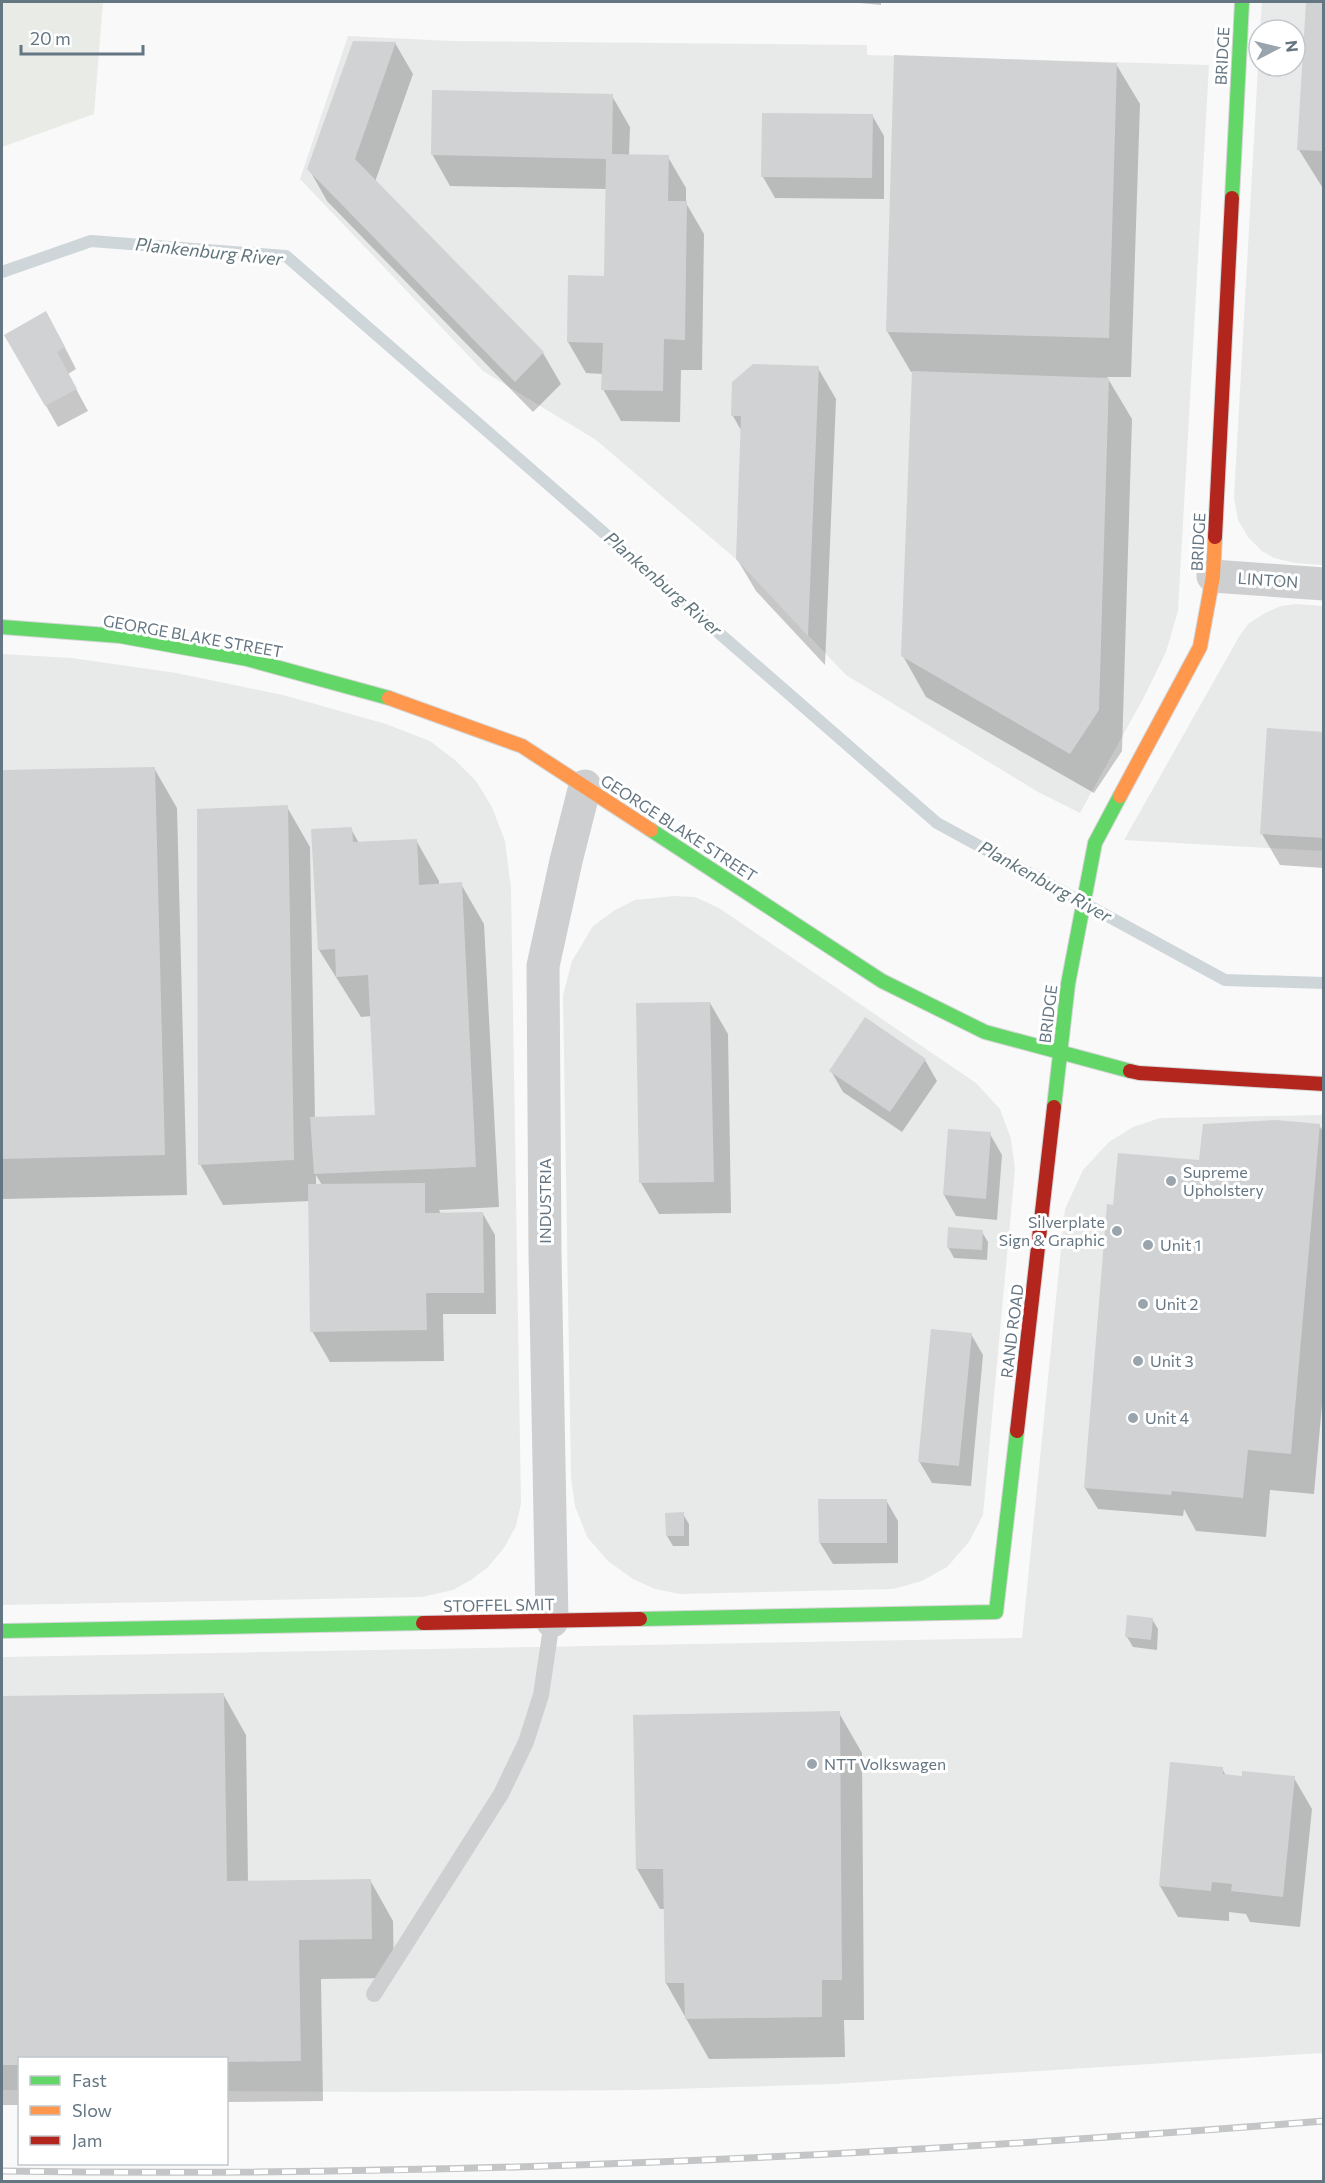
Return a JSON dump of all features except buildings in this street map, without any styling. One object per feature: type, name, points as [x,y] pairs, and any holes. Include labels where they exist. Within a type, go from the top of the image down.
[{"type":"street","name":"BRIDGE","points":[[1060,1053],[1068,984],[1095,843],[1200,647],[1213,576],[1242,2]]},
{"type":"street","name":"LINTON","points":[[1213,576],[1323,584]]},
{"type":"street","name":"GEORGE BLAKE STREET","points":[[2,627],[120,636],[247,659],[402,701],[522,746],[882,981],[985,1032],[1138,1073],[1323,1084]]},
{"type":"street","name":"INDUSTRIA","points":[[552,1621],[545,1252],[543,966],[585,786]]},
{"type":"street","name":"RAND ROAD","points":[[996,1612],[1060,1053]]},
{"type":"street","name":"STOFFEL SMIT","points":[[2,1631],[996,1612]]},
{"type":"lane","points":[[374,1994],[479,1832],[526,1742],[541,1695],[552,1621]]},
{"type":"shaded area","points":[[2,2],[103,2],[94,114],[2,147]]},
{"type":"shaded area","points":[[1262,2],[1323,2],[1323,565],[1295,563],[1274,558],[1262,551],[1248,537],[1238,520],[1234,498],[1257,78],[1307,78],[1307,18],[1261,18]]},
{"type":"shaded area","points":[[348,36],[451,41],[867,45],[867,55],[1209,65],[1178,611],[1166,652],[1080,813],[1038,792],[846,675],[736,559],[596,440],[483,371],[300,179]]},
{"type":"shaded area","points":[[1295,604],[1323,606],[1323,851],[1124,840],[1240,635],[1248,624],[1265,613],[1281,606]]},
{"type":"shaded area","points":[[2,654],[72,658],[176,673],[283,695],[386,724],[430,741],[456,761],[476,781],[492,807],[505,841],[511,888],[521,1504],[516,1526],[504,1548],[488,1567],[453,1590],[422,1597],[2,1605]]},
{"type":"shaded area","points":[[674,896],[695,897],[719,908],[976,1083],[1000,1109],[1011,1139],[1015,1169],[983,1515],[969,1542],[947,1567],[922,1581],[893,1589],[680,1594],[655,1589],[633,1579],[608,1561],[587,1537],[575,1506],[571,1478],[563,995],[572,961],[593,926],[615,910],[635,900]]},
{"type":"shaded area","points":[[1323,1115],[1323,2053],[834,2084],[637,2090],[385,2092],[228,2091],[228,2057],[18,2057],[18,2090],[2,2090],[2,1657],[1022,1638],[1065,1209],[1083,1170],[1109,1142],[1133,1127],[1160,1118]]},
{"type":"waterway","name":"Plankenburg River","points":[[2,272],[91,241],[286,256],[937,823],[1225,980],[1324,983]]},
{"type":"railway","points":[[2,2171],[332,2171],[663,2162],[994,2145],[1324,2121]]},
{"type":"traffic: fast","points":[[1232,198],[1242,2]]},
{"type":"traffic: fast","points":[[2,627],[120,636],[247,659],[389,698]]},
{"type":"traffic: fast","points":[[1054,1107],[1068,984],[1095,843],[1120,796]]},
{"type":"traffic: fast","points":[[651,830],[882,981],[985,1032],[1130,1071]]},
{"type":"traffic: fast","points":[[640,1619],[996,1612],[1017,1431]]},
{"type":"traffic: fast","points":[[2,1631],[423,1623]]},
{"type":"traffic: slow","points":[[1120,796],[1200,647],[1213,576],[1215,537]]},
{"type":"traffic: slow","points":[[389,698],[522,746],[651,830]]},
{"type":"traffic: jam","points":[[1215,537],[1232,198]]},
{"type":"traffic: jam","points":[[1130,1071],[1324,1084]]},
{"type":"traffic: jam","points":[[1017,1431],[1054,1107]]},
{"type":"traffic: jam","points":[[423,1623],[640,1619]]},
{"type":"place","name":"Supreme Upholstery","points":[[1171,1181]]},
{"type":"place","name":"Silverplate Sign & Graphic","points":[[1117,1231]]},
{"type":"place","name":"Unit 1","points":[[1148,1245]]},
{"type":"place","name":"Unit 2","points":[[1143,1304]]},
{"type":"place","name":"Unit 3","points":[[1138,1361]]},
{"type":"place","name":"Unit 4","points":[[1133,1418]]},
{"type":"place","name":"NTT Volkswagen","points":[[812,1764]]}]
